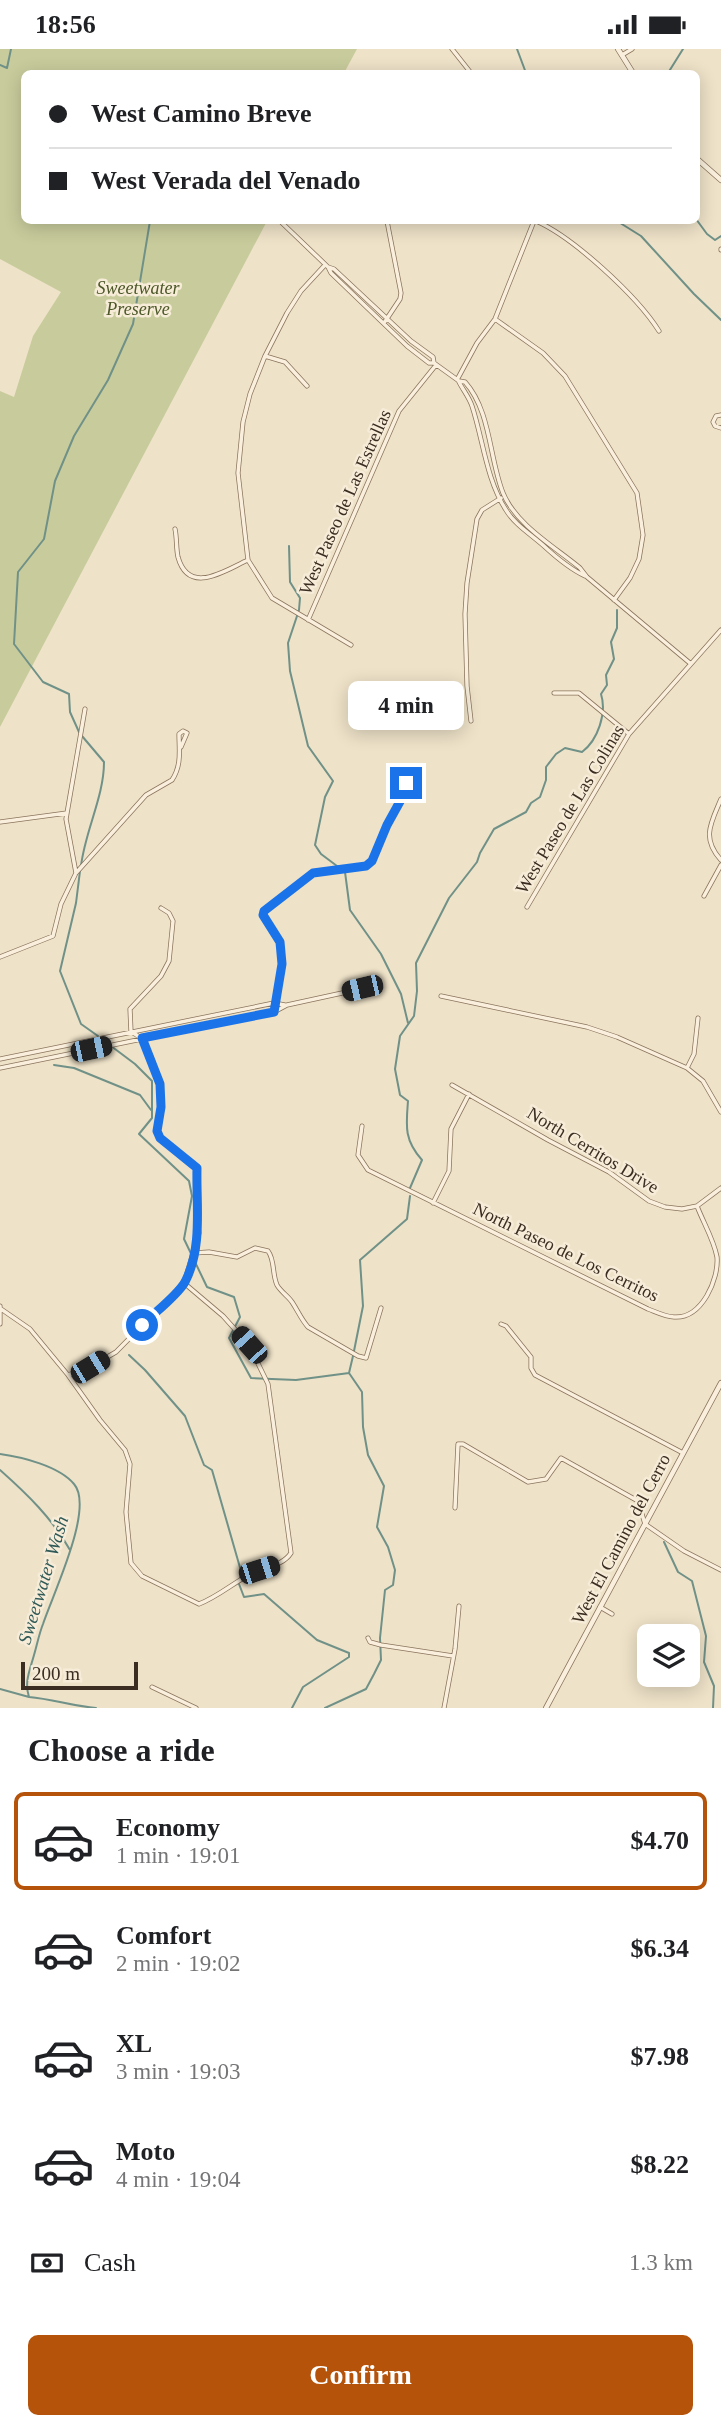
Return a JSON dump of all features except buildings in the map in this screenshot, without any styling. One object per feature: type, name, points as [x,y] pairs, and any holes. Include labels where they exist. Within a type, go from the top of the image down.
[{"type":"street","points":[[452,49],[469,70]]},
{"type":"street","points":[[618,49],[631,70]]},
{"type":"street","points":[[621,55],[632,49]]},
{"type":"street","points":[[700,162],[721,180]]},
{"type":"street","points":[[283,224],[331,273],[429,363],[458,379],[473,408],[502,497],[516,523],[576,572],[587,577],[691,664]]},
{"type":"street","points":[[384,323],[401,293],[388,224]]},
{"type":"street","points":[[458,379],[477,343],[495,319],[534,224]]},
{"type":"street","points":[[541,224],[559,233],[623,288],[646,311],[659,331]]},
{"type":"street","points":[[326,266],[334,269],[433,358],[435,364]]},
{"type":"street","points":[[326,266],[292,306],[265,356],[250,394],[238,473],[248,560],[272,597],[351,645]]},
{"type":"street","points":[[495,319],[543,353],[565,376],[637,493],[643,535],[639,559],[630,578],[614,600]]},
{"type":"street","points":[[265,356],[285,362],[307,386]]},
{"type":"street","name":"West Paseo de Las Estrellas","points":[[308,620],[399,411],[435,364]]},
{"type":"street","points":[[721,415],[716,416],[713,421],[715,426],[721,428]]},
{"type":"street","points":[[471,721],[467,686],[467,583],[477,519],[482,510],[502,497]]},
{"type":"street","points":[[174,529],[179,559],[185,570],[195,577],[203,579],[218,576],[228,568],[248,560]]},
{"type":"street","name":"West Paseo de Las Colinas","points":[[527,907],[629,734],[721,630]]},
{"type":"street","points":[[716,637],[721,641]]},
{"type":"street","points":[[554,693],[579,693],[629,734]]},
{"type":"street","points":[[76,873],[66,819],[85,709]]},
{"type":"street","points":[[0,957],[53,936],[61,904],[76,873],[146,795],[173,780],[181,747]]},
{"type":"street","points":[[274,1012],[282,964],[280,942],[263,915],[264,911],[313,873],[366,866],[372,861],[396,806],[400,785],[406,783],[406,794],[396,806]]},
{"type":"street","points":[[721,799],[710,826],[709,840],[721,860]]},
{"type":"street","points":[[0,822],[67,813]]},
{"type":"street","points":[[704,896],[721,866]]},
{"type":"street","points":[[131,1032],[130,1009],[161,976],[169,961],[173,921],[169,913],[161,908]]},
{"type":"street","points":[[0,1068],[274,1012],[287,1005],[379,985]]},
{"type":"street","points":[[441,996],[587,1027],[617,1037],[687,1068],[703,1081],[721,1112]]},
{"type":"street","points":[[0,1059],[274,1003],[287,1005]]},
{"type":"street","points":[[687,1068],[694,1054],[698,1018]]},
{"type":"street","points":[[68,1375],[90,1367],[116,1352],[184,1283],[199,1233],[196,1207],[197,1168],[160,1138],[157,1131],[161,1107],[160,1084],[142,1038],[131,1032]]},
{"type":"street","name":"North Cerritos Drive","points":[[452,1085],[609,1172],[649,1201],[674,1208],[697,1206]]},
{"type":"street","points":[[432,1203],[449,1171],[451,1129],[469,1094]]},
{"type":"street","name":"North Paseo de Los Cerritos","points":[[362,1126],[358,1155],[368,1170],[648,1309],[675,1318],[688,1314],[699,1305],[715,1281],[716,1254],[697,1206]]},
{"type":"street","points":[[697,1206],[721,1188]]},
{"type":"street","points":[[194,1253],[209,1252],[237,1257],[255,1248],[268,1251],[273,1259],[278,1286],[291,1300],[308,1327],[358,1356],[366,1358],[369,1355],[371,1338],[381,1308]]},
{"type":"street","points":[[0,1307],[30,1329],[125,1451],[130,1464],[126,1512],[131,1563],[142,1576],[198,1604],[210,1600],[243,1577],[280,1563],[291,1553],[268,1384],[249,1345],[223,1316],[184,1283]]},
{"type":"street","points":[[0,1307],[0,1324]]},
{"type":"street","points":[[501,1324],[506,1326],[531,1357],[531,1368],[536,1375],[683,1453]]},
{"type":"street","name":"West El Camino del Cerro","points":[[546,1708],[721,1383]]},
{"type":"street","points":[[455,1508],[456,1445],[461,1443],[528,1482],[546,1479],[561,1458],[638,1501],[645,1524],[684,1551],[721,1570]]},
{"type":"street","points":[[444,1708],[454,1656],[459,1606]]},
{"type":"street","name":"West El Camino del Cerro","points":[[600,1607],[612,1614]]},
{"type":"street","points":[[368,1638],[381,1646],[454,1656]]},
{"type":"street","points":[[152,1687],[196,1708]]},
{"type":"green space","name":"Sweetwater Preserve","points":[[0,49],[357,49],[346,70],[21,70],[21,224],[265,224],[0,727],[0,391],[14,397],[33,336],[61,292],[0,259]]},
{"type":"waterway","points":[[0,65],[7,68],[11,49]]},
{"type":"waterway","points":[[517,49],[525,70]]},
{"type":"waterway","points":[[670,70],[683,49]]},
{"type":"waterway","points":[[79,732],[70,712],[69,694],[43,682],[14,644],[18,572],[44,539],[55,481],[74,436],[108,380],[133,324],[150,224]]},
{"type":"waterway","points":[[622,224],[641,236],[721,320]]},
{"type":"waterway","points":[[700,224],[715,240],[721,236]]},
{"type":"waterway","points":[[289,546],[290,582],[300,598],[299,610],[288,643],[290,671],[308,746],[333,781],[325,797],[315,845],[321,854],[345,872],[350,910],[381,954],[401,994],[408,1023]]},
{"type":"waterway","points":[[410,1188],[422,1160],[409,1139],[408,1101],[400,1095],[395,1069],[400,1036],[414,1016],[416,963],[449,898],[477,862],[494,829],[526,812],[531,803],[540,797],[546,780],[546,767],[556,754],[565,748],[582,752],[593,741],[602,718],[601,694],[607,685],[606,675],[614,659],[611,642],[617,628],[617,610]]},
{"type":"waterway","points":[[81,866],[101,788],[104,762],[82,736]]},
{"type":"waterway","points":[[80,871],[76,903],[60,971],[81,1024],[98,1036]]},
{"type":"waterway","points":[[103,1040],[135,1064],[152,1081],[152,1118],[139,1134],[189,1181],[192,1196],[184,1239],[207,1287],[234,1297],[240,1317],[229,1338],[251,1378],[296,1380],[349,1373]]},
{"type":"waterway","points":[[54,1065],[74,1068],[140,1095],[151,1110]]},
{"type":"waterway","points":[[354,1351],[363,1306],[360,1260],[407,1219],[410,1196]]},
{"type":"waterway","points":[[129,1355],[185,1416],[204,1465],[212,1470],[241,1571],[240,1578]]},
{"type":"waterway","points":[[325,1708],[366,1689],[374,1674],[381,1660],[380,1638],[385,1590],[393,1585],[395,1570],[388,1547],[377,1527],[384,1486],[368,1455],[363,1427],[362,1392],[349,1373],[353,1356]]},
{"type":"waterway","name":"Sweetwater Wash","points":[[0,1454],[50,1467],[74,1484],[79,1496],[79,1512],[70,1553],[40,1632],[27,1686],[29,1697],[96,1708]]},
{"type":"waterway","points":[[0,1470],[38,1507],[70,1550]]},
{"type":"waterway","points":[[664,1542],[678,1572],[692,1581],[706,1636],[704,1662],[714,1686],[713,1708]]},
{"type":"waterway","points":[[239,1584],[244,1597],[264,1594],[317,1640],[349,1653],[349,1657],[303,1687],[292,1708]]},
{"type":"waterway","points":[[0,1689],[29,1697]]},
{"type":"route","points":[[142,1325],[184,1283],[199,1233],[196,1207],[197,1168],[160,1138],[157,1131],[161,1107],[160,1084],[142,1038],[274,1012],[282,964],[280,942],[263,915],[264,911],[313,873],[366,866],[372,861],[396,806],[406,794],[406,783]]}]
